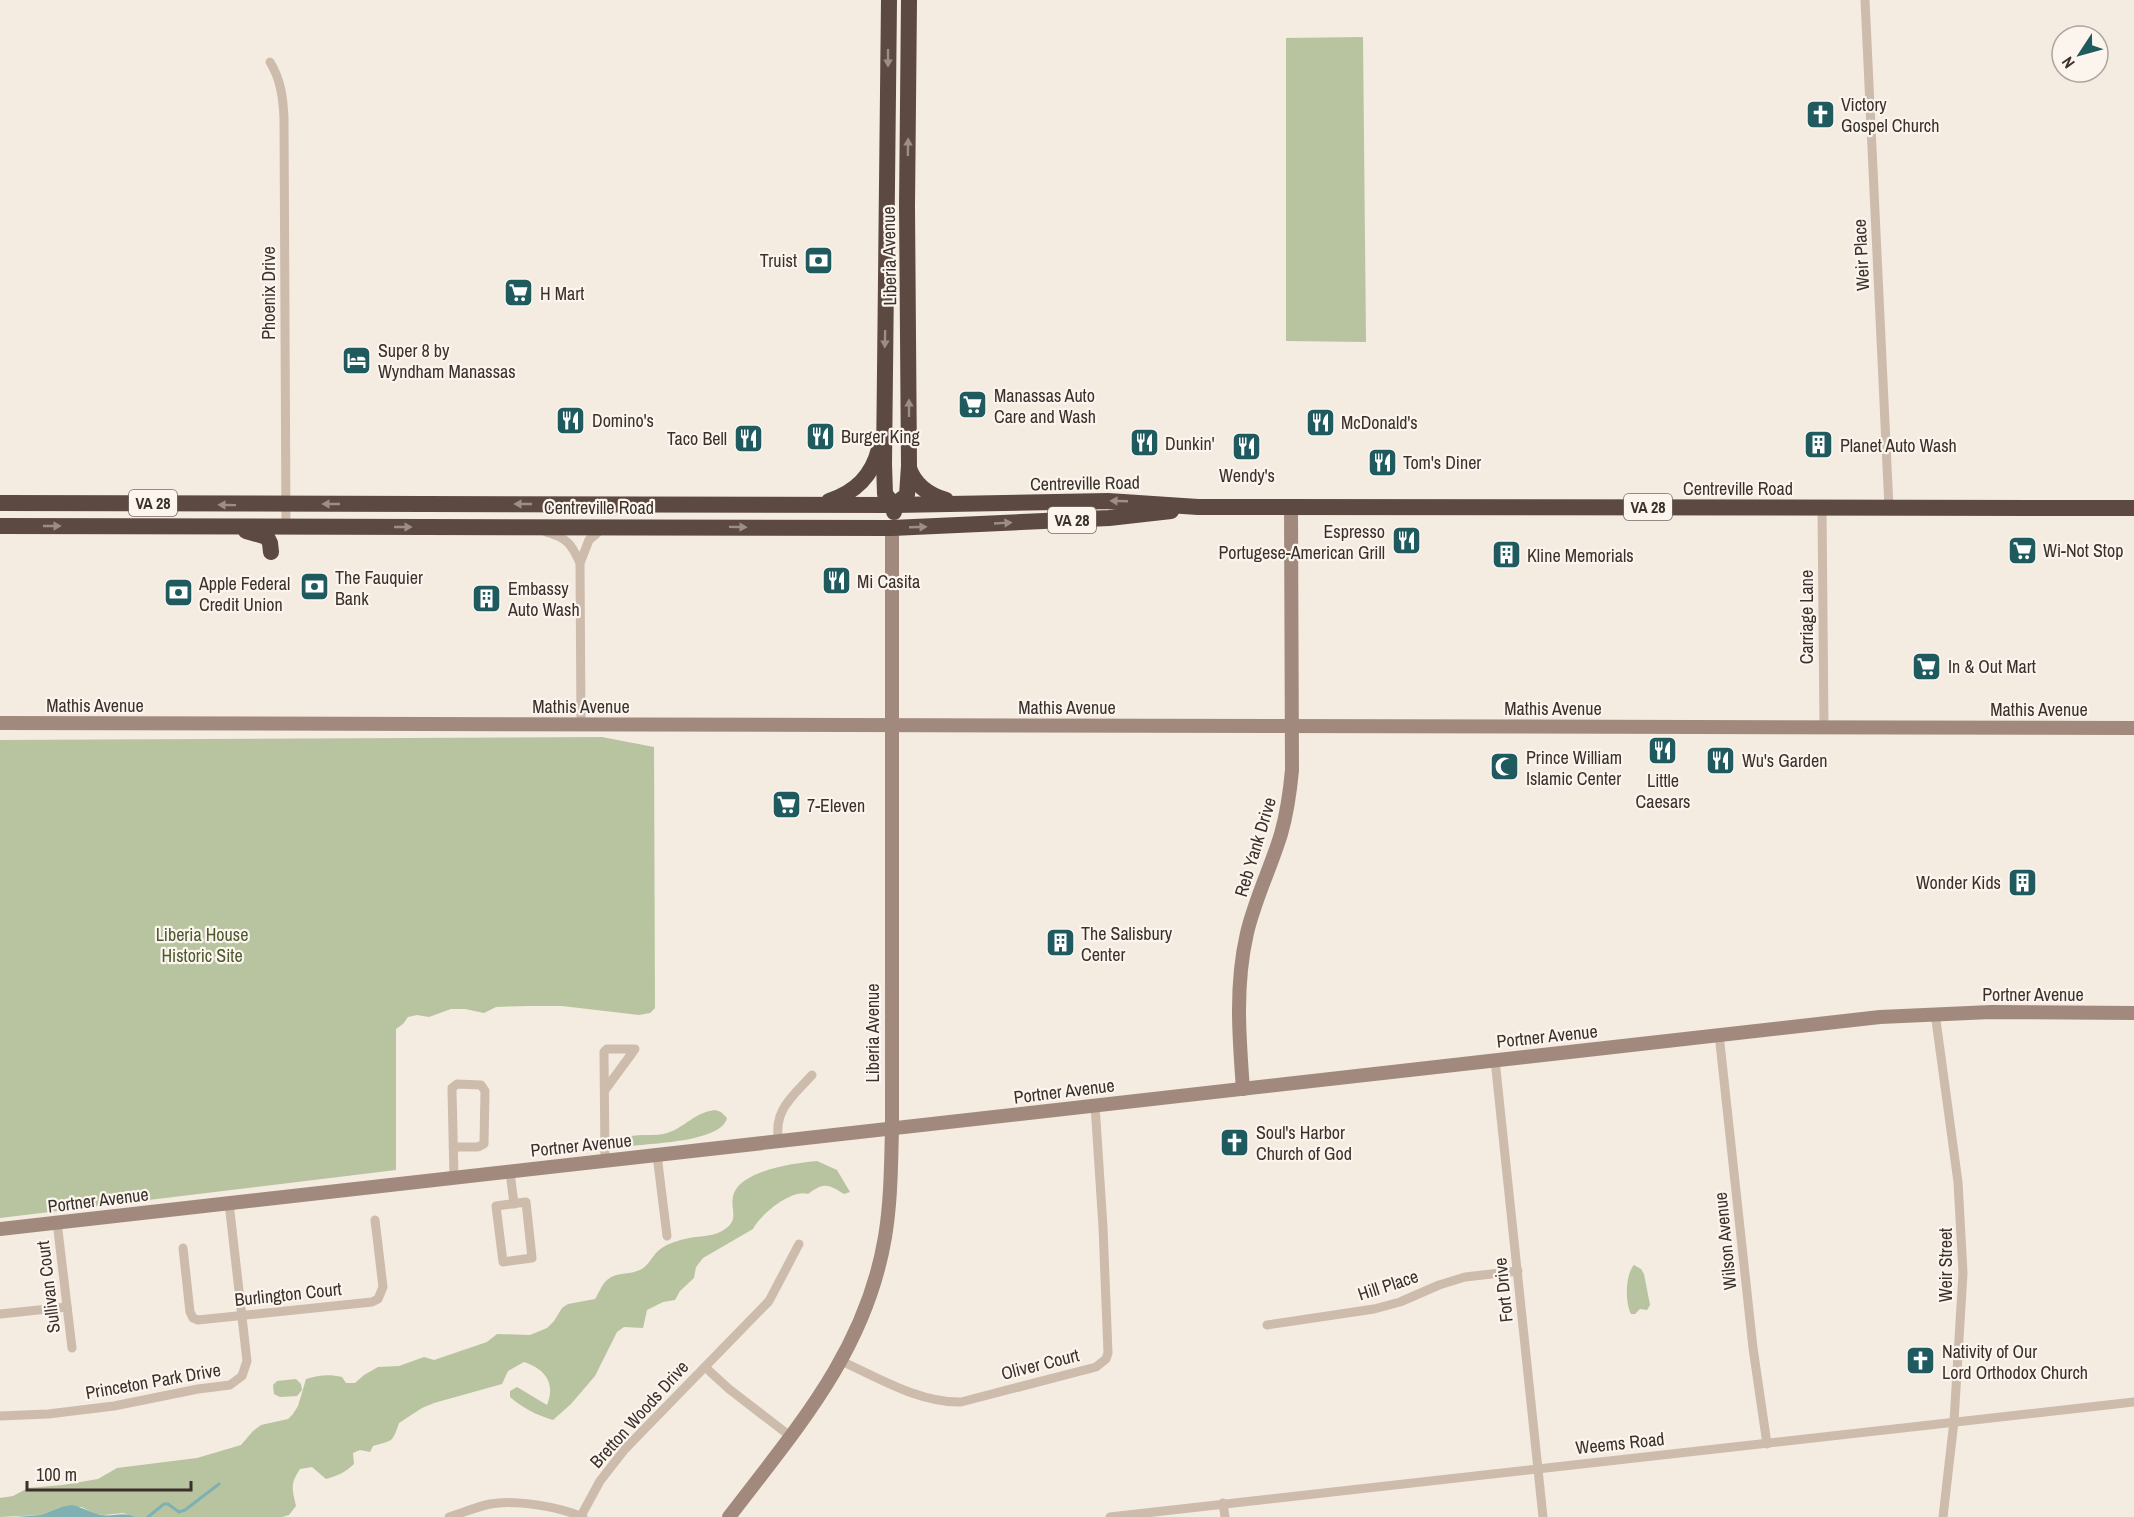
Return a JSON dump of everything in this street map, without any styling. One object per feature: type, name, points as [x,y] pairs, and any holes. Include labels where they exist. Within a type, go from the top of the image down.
[{"type":"highway","name":"Liberia Avenue","points":[[889,0],[884,428],[885,494],[894,504],[892,528]]},
{"type":"highway","name":"Liberia Avenue","points":[[894,504],[907,495],[909,466],[907,206],[909,0]]},
{"type":"highway","points":[[819,504],[848,493],[870,472],[875,464],[884,428]]},
{"type":"highway","points":[[909,466],[912,477],[925,491],[958,504]]},
{"type":"highway","name":"Centreville Road","points":[[0,503],[958,504],[1108,501],[1198,507],[2134,508]]},
{"type":"highway","name":"Centreville Road","points":[[0,526],[892,528],[1109,518],[1198,507]]},
{"type":"highway","points":[[231,526],[267,537],[271,552]]},
{"type":"street","name":"Weir Place","points":[[1865,0],[1889,508]]},
{"type":"street","name":"Phoenix Drive","points":[[270,62],[277,73],[282,91],[284,118],[286,526]]},
{"type":"street","name":"Reb Yank Drive","points":[[1243,1089],[1238,1017],[1240,970],[1252,916],[1286,815],[1292,770],[1292,507]]},
{"type":"street","name":"Carriage Lane","points":[[1822,508],[1824,727]]},
{"type":"street","points":[[580,724],[580,563],[589,540],[606,526]]},
{"type":"street","points":[[526,527],[565,539],[574,550],[580,563]]},
{"type":"street","name":"Liberia Avenue","points":[[729,1517],[821,1395],[841,1361],[869,1298],[890,1206],[892,528]]},
{"type":"street","name":"Mathis Avenue","points":[[0,723],[2134,728]]},
{"type":"street","name":"Portner Avenue","points":[[0,1229],[1719,1034],[1935,1013],[2134,1013]]},
{"type":"street","name":"Weir Street","points":[[1935,1013],[1957,1172],[1962,1226],[1962,1303],[1954,1421],[1943,1517]]},
{"type":"street","name":"Wilson Avenue","points":[[1719,1034],[1753,1348],[1767,1444]]},
{"type":"street","points":[[605,1090],[635,1049],[605,1050],[605,1090],[605,1161]]},
{"type":"street","name":"Fort Drive","points":[[1495,1060],[1543,1517]]},
{"type":"street","points":[[778,1142],[777,1121],[780,1112],[812,1075]]},
{"type":"street","points":[[453,1147],[478,1147],[484,1144],[485,1091],[483,1085],[457,1084],[452,1088],[453,1147],[454,1178]]},
{"type":"street","name":"Oliver Court","points":[[841,1361],[920,1396],[951,1402],[972,1399],[1102,1364],[1108,1353],[1095,1106]]},
{"type":"street","points":[[657,1155],[667,1236]]},
{"type":"street","points":[[510,1172],[514,1204]]},
{"type":"street","points":[[526,1202],[532,1258],[503,1262],[496,1206],[514,1204],[526,1202]]},
{"type":"street","name":"Princeton Park Drive","points":[[0,1416],[48,1414],[114,1406],[230,1385],[242,1376],[246,1367],[229,1203]]},
{"type":"street","name":"Burlington Court","points":[[183,1248],[190,1312],[193,1318],[198,1320],[375,1301],[383,1287],[375,1220]]},
{"type":"street","name":"Sullivan Court","points":[[57,1222],[72,1348]]},
{"type":"street","name":"Bretton Woods Drive","points":[[582,1517],[600,1481],[625,1449],[769,1301],[799,1244]]},
{"type":"street","name":"Hill Place","points":[[1267,1325],[1374,1309],[1465,1278],[1518,1271]]},
{"type":"street","points":[[0,1314],[67,1307]]},
{"type":"street","name":"Bretton Woods Drive","points":[[705,1367],[729,1389],[790,1436]]},
{"type":"street","name":"Weems Road","points":[[1110,1517],[2134,1402]]},
{"type":"street","points":[[454,1516],[490,1504],[506,1503],[530,1504],[582,1517]]},
{"type":"street","points":[[1223,1503],[1225,1517]]},
{"type":"green space","points":[[1363,37],[1366,342],[1286,341],[1286,38]]},
{"type":"green space","name":"Liberia House Historic Site","points":[[602,737],[654,747],[655,1008],[650,1013],[639,1015],[562,1006],[527,1006],[496,1007],[484,1013],[451,1009],[429,1017],[417,1015],[408,1017],[396,1029],[396,1170],[0,1218],[0,740]]},
{"type":"green space","points":[[715,1110],[727,1118],[722,1126],[700,1137],[631,1146],[626,1143],[628,1137],[667,1133],[701,1114]]},
{"type":"green space","points":[[817,1161],[837,1170],[850,1192],[844,1194],[834,1188],[822,1186],[808,1194],[793,1195],[769,1210],[753,1229],[703,1258],[696,1267],[694,1278],[680,1291],[675,1300],[663,1302],[647,1310],[643,1328],[624,1327],[617,1332],[595,1376],[571,1404],[553,1420],[530,1411],[510,1397],[510,1391],[517,1387],[547,1405],[550,1390],[547,1378],[538,1369],[524,1362],[508,1371],[502,1384],[422,1408],[399,1423],[395,1435],[388,1442],[373,1446],[370,1452],[360,1450],[353,1453],[354,1464],[341,1473],[326,1479],[312,1467],[300,1469],[293,1486],[296,1506],[289,1515],[282,1517],[136,1517],[123,1513],[94,1514],[82,1507],[61,1507],[41,1515],[0,1517],[0,1498],[13,1496],[28,1488],[98,1479],[117,1468],[197,1458],[241,1445],[261,1425],[288,1419],[293,1414],[298,1406],[306,1379],[333,1375],[342,1377],[346,1383],[355,1383],[378,1367],[399,1366],[424,1357],[434,1360],[487,1342],[497,1334],[530,1335],[547,1328],[562,1308],[568,1304],[595,1299],[607,1280],[640,1270],[659,1250],[666,1246],[685,1239],[716,1234],[727,1228],[733,1219],[734,1193],[739,1185],[748,1179],[771,1169]]},
{"type":"green space","points":[[1634,1265],[1644,1274],[1650,1305],[1647,1310],[1640,1309],[1635,1314],[1631,1314],[1627,1289],[1629,1275]]},
{"type":"green space","points":[[296,1379],[301,1384],[302,1390],[297,1396],[280,1397],[274,1394],[273,1385],[277,1381]]},
{"type":"water","points":[[72,1505],[101,1515],[127,1514],[136,1517],[15,1517],[41,1515]]},
{"type":"waterway","points":[[148,1517],[164,1504],[168,1504],[179,1512],[185,1510],[219,1484]]},
{"type":"place","name":"Victory Gospel Church","points":[[1820,114]]},
{"type":"place","name":"Truist","points":[[818,260]]},
{"type":"place","name":"H Mart","points":[[519,293]]},
{"type":"place","name":"Super 8 by Wyndham Manassas","points":[[357,360]]},
{"type":"place","name":"Manassas Auto Care and Wash","points":[[973,405]]},
{"type":"place","name":"Domino's","points":[[571,420]]},
{"type":"place","name":"McDonald's","points":[[1320,422]]},
{"type":"place","name":"Burger King","points":[[820,436]]},
{"type":"place","name":"Taco Bell","points":[[748,438]]},
{"type":"place","name":"Dunkin'","points":[[1144,443]]},
{"type":"place","name":"Planet Auto Wash","points":[[1819,445]]},
{"type":"place","name":"Wendy's","points":[[1247,446]]},
{"type":"place","name":"Tom's Diner","points":[[1382,462]]},
{"type":"place","name":"Espresso Portugese-American Grill","points":[[1406,541]]},
{"type":"place","name":"Wi-Not Stop","points":[[2022,550]]},
{"type":"place","name":"Kline Memorials","points":[[1506,555]]},
{"type":"place","name":"Mi Casita","points":[[836,581]]},
{"type":"place","name":"The Fauquier Bank","points":[[314,587]]},
{"type":"place","name":"Apple Federal Credit Union","points":[[178,593]]},
{"type":"place","name":"Embassy Auto Wash","points":[[487,598]]},
{"type":"place","name":"In & Out Mart","points":[[1927,666]]},
{"type":"place","name":"Little Caesars","points":[[1663,751]]},
{"type":"place","name":"Wu's Garden","points":[[1721,760]]},
{"type":"place","name":"Prince William Islamic Center","points":[[1505,767]]},
{"type":"place","name":"7-Eleven","points":[[786,805]]},
{"type":"place","name":"Wonder Kids","points":[[2022,882]]},
{"type":"place","name":"The Salisbury Center","points":[[1060,943]]},
{"type":"place","name":"Soul's Harbor Church of God","points":[[1235,1142]]},
{"type":"place","name":"Nativity of Our Lord Orthodox Church","points":[[1921,1361]]}]
